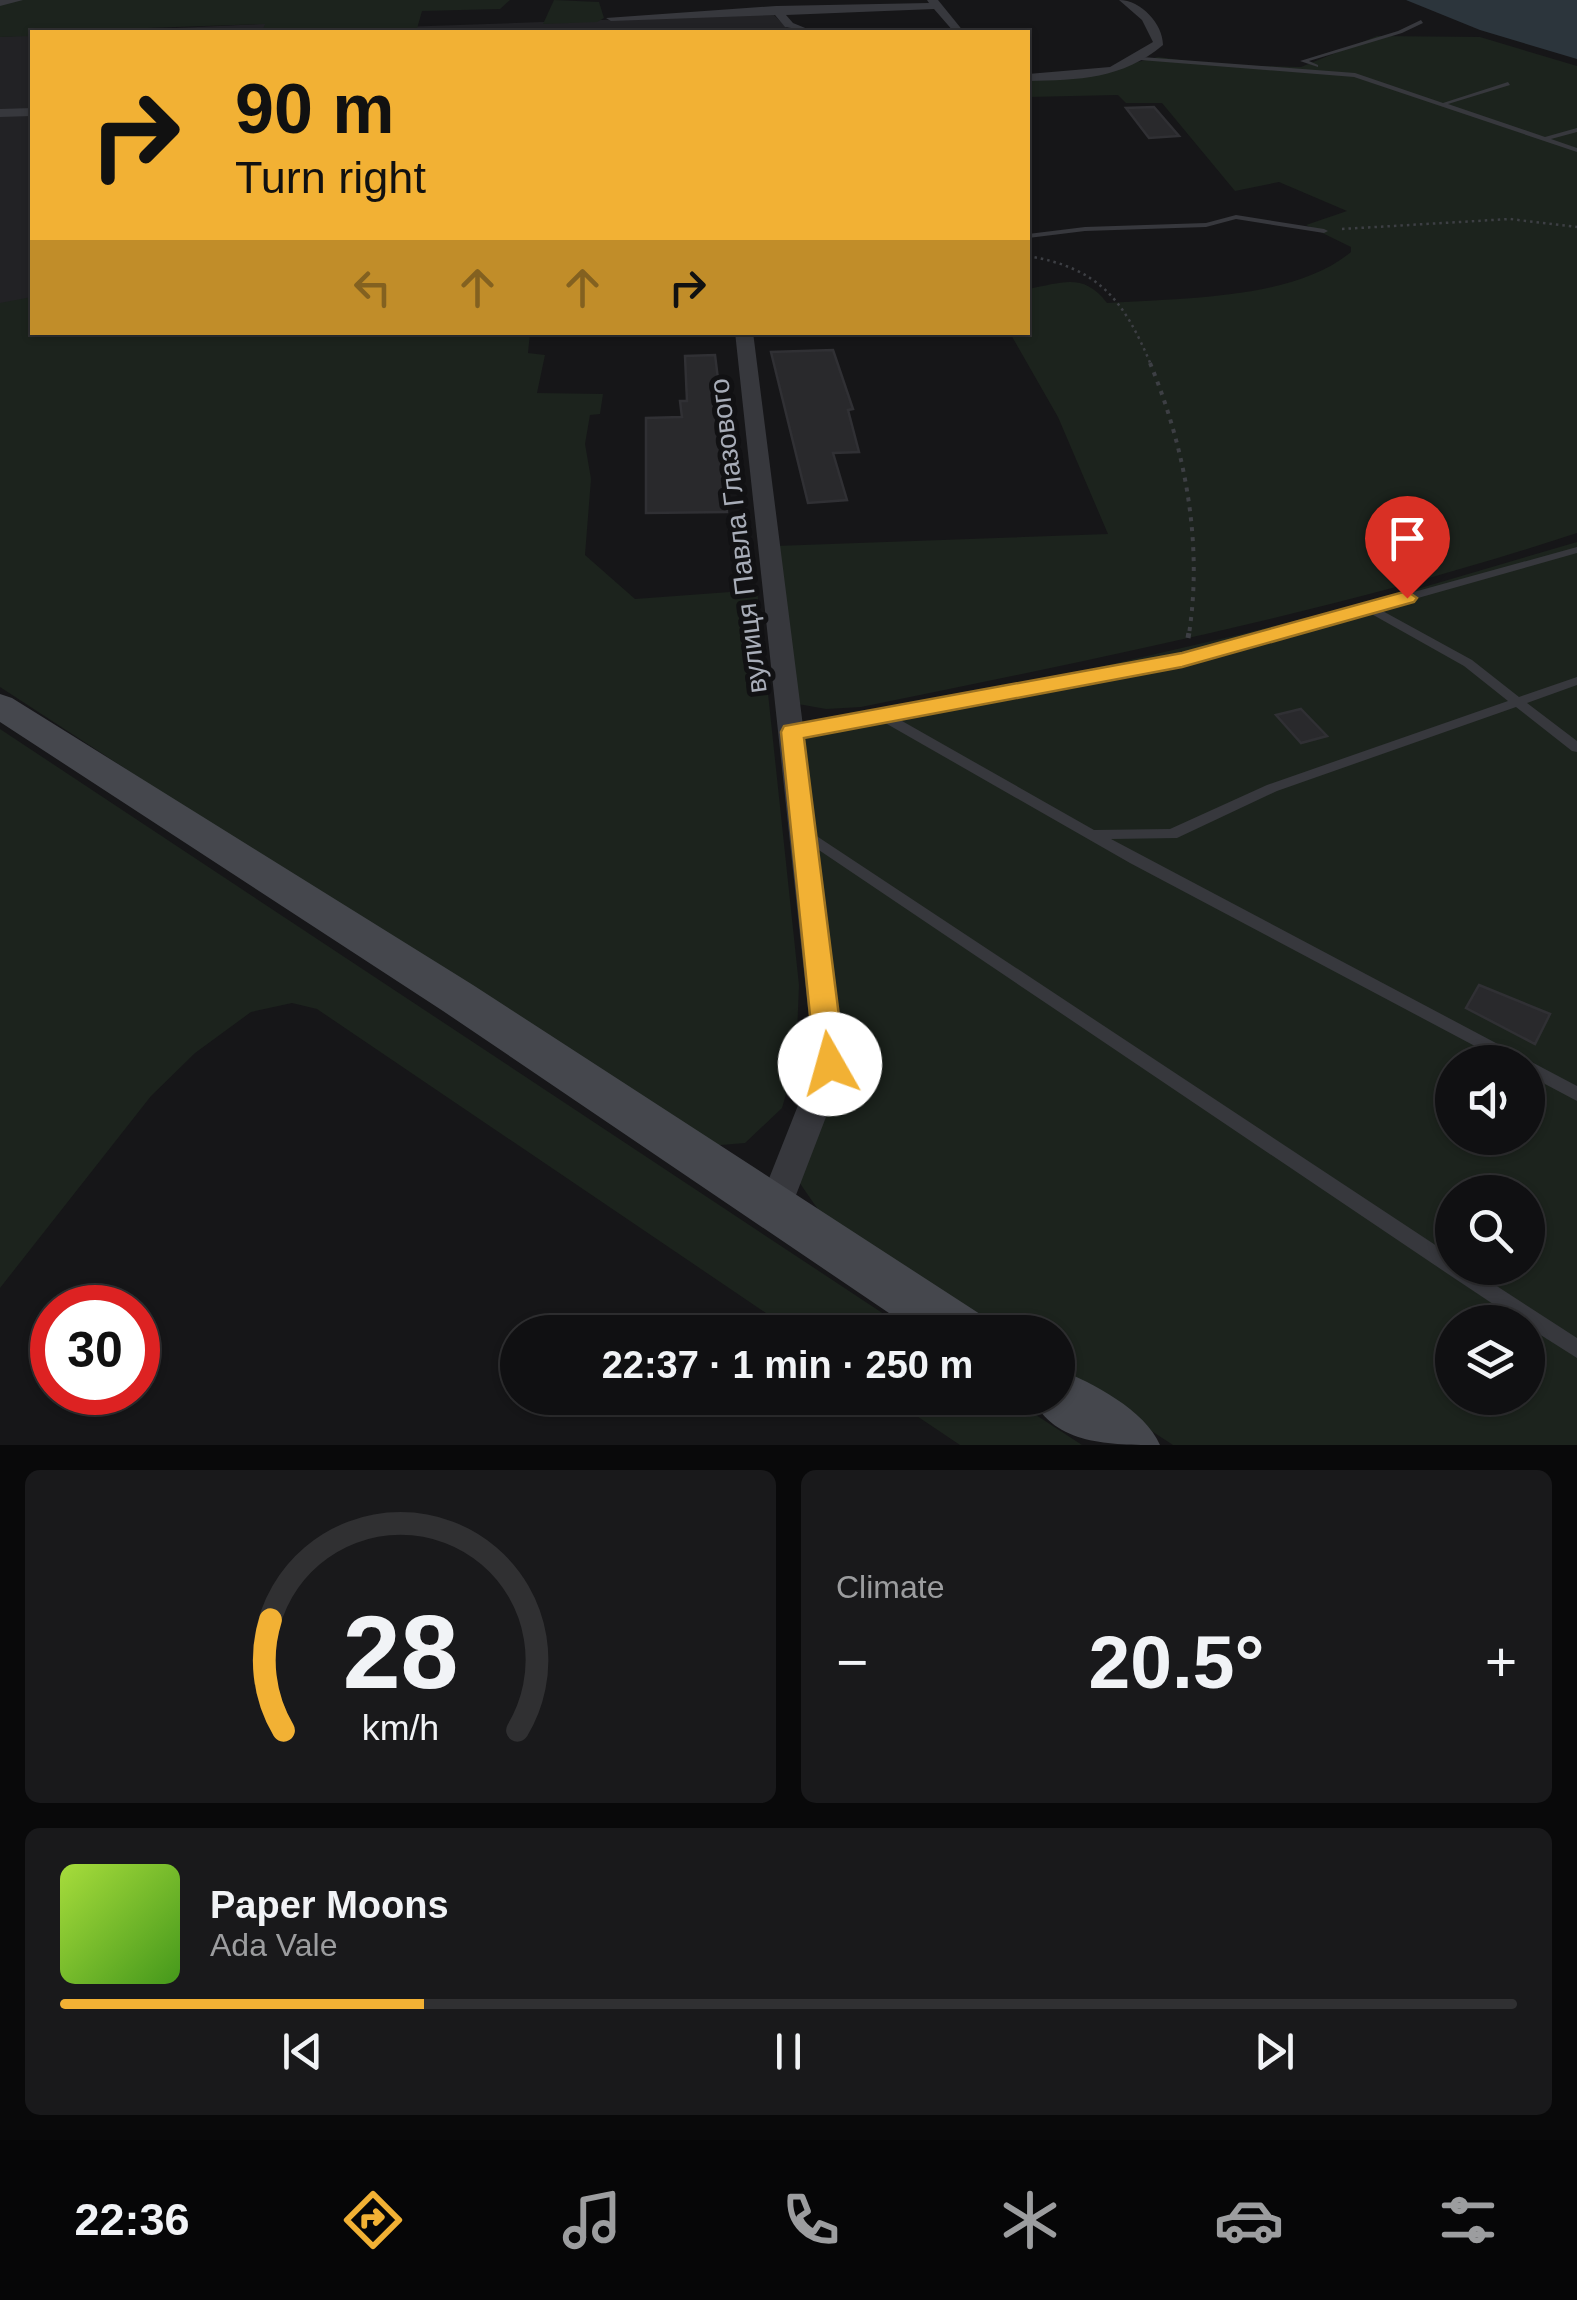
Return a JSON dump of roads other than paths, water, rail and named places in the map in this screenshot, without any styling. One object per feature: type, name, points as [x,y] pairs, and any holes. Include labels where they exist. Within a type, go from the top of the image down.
[{"type":"main road","points":[[0,706],[458,998],[936,1315]]},
{"type":"main road","points":[[1075,1407],[1132,1445]]},
{"type":"street","points":[[0,3],[18,0]]},
{"type":"street","points":[[1030,78],[1122,71],[1142,59],[1158,43],[1156,31],[1124,0]]},
{"type":"street","points":[[611,18],[775,6],[934,3],[957,30]]},
{"type":"street","points":[[775,6],[788,24],[804,30]]},
{"type":"street","points":[[0,113],[30,112]]},
{"type":"street","name":"вулиця Павла Глазового","points":[[744,335],[830,1064],[774,1209]]},
{"type":"lane","points":[[1421,22],[1303,61],[1446,103],[1577,150]]},
{"type":"lane","points":[[1142,59],[1327,71]]},
{"type":"lane","points":[[1446,103],[1508,84]]},
{"type":"lane","points":[[1546,139],[1577,130]]},
{"type":"lane","points":[[1030,236],[1085,229],[1206,225],[1236,218],[1324,230]]},
{"type":"lane","points":[[792,732],[1182,660],[1577,550]]},
{"type":"lane","points":[[1368,608],[1468,663],[1577,748]]},
{"type":"lane","points":[[1095,834],[1172,834],[1272,788],[1577,682]]},
{"type":"lane","points":[[881,716],[1135,859],[1486,1045]]},
{"type":"lane","points":[[803,832],[1435,1254]]},
{"type":"lane","points":[[1545,1076],[1577,1094]]},
{"type":"lane","points":[[1481,1285],[1577,1350]]}]
